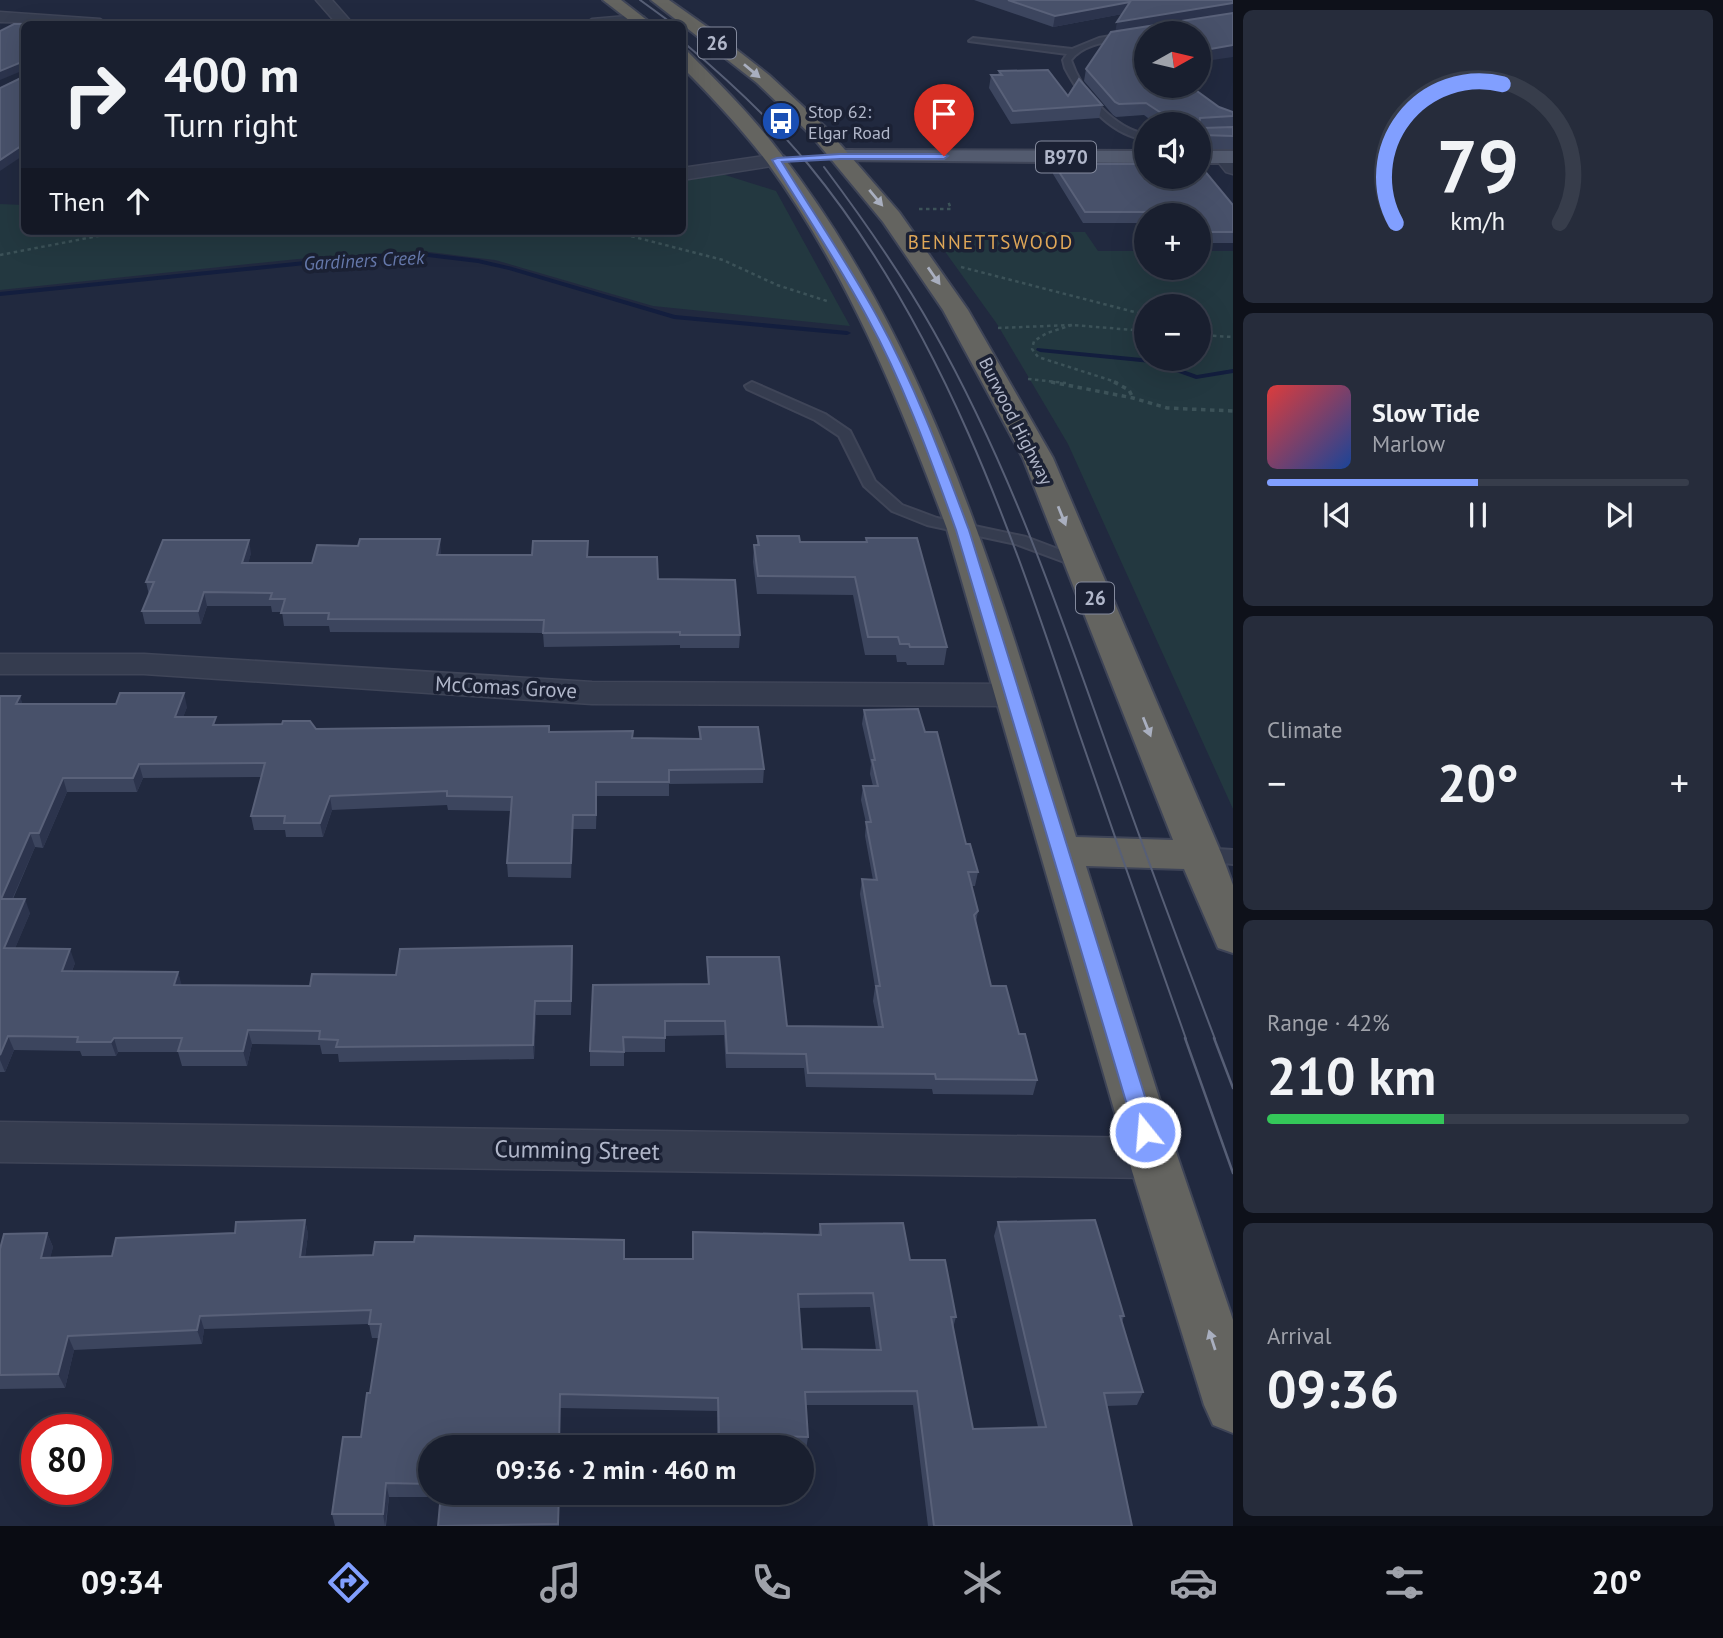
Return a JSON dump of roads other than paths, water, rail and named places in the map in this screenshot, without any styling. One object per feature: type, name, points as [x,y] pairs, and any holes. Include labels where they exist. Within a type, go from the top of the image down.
[{"type":"highway","points":[[611,0],[640,21]]},
{"type":"highway","name":"Burwood Highway","points":[[659,0],[774,89],[848,165],[895,220],[960,314],[1013,407],[1038,458],[1081,563],[1217,856],[1233,937]]},
{"type":"highway","name":"26","points":[[686,60],[741,114],[777,160],[850,278],[893,357],[937,460],[963,530],[1153,1158],[1233,1405]]},
{"type":"highway","points":[[777,160],[810,158],[848,165]]},
{"type":"highway","points":[[1059,852],[1217,856]]},
{"type":"main road","name":"B970","points":[[848,165],[922,156],[1134,157]]},
{"type":"main road","points":[[1211,159],[1230,161]]},
{"type":"street","points":[[7,18],[23,10],[20,0]]},
{"type":"street","points":[[324,0],[342,21]]},
{"type":"street","points":[[7,18],[54,21]]},
{"type":"street","points":[[686,173],[777,160]]},
{"type":"street","points":[[708,170],[745,175],[795,189]]},
{"type":"street","name":"McComas Grove","points":[[0,664],[144,664],[592,692],[1013,695]]},
{"type":"street","name":"Cumming Street","points":[[0,1142],[1153,1158]]},
{"type":"lane","points":[[973,41],[1072,52],[1093,43],[1134,35]]},
{"type":"lane","points":[[1072,52],[1068,65],[1096,104],[1125,132],[1134,134]]},
{"type":"lane","points":[[752,386],[820,417],[845,434],[869,484],[897,508],[963,530],[1020,540],[1081,563]]},
{"type":"waterway","name":"Gardiners Creek","points":[[0,294],[374,256],[428,255],[510,268],[674,317],[847,333]]},
{"type":"waterway","name":"Gardiners Creek","points":[[1040,350],[1152,361],[1196,377],[1233,371]]},
{"type":"tram line","points":[[640,0],[669,21]]},
{"type":"tram line","points":[[686,45],[748,100],[808,164],[855,227],[897,293],[935,362],[968,433],[1026,579],[1186,1039]]},
{"type":"tram line","points":[[824,167],[921,309],[984,430],[1029,534],[1215,1039]]},
{"type":"tram line","points":[[1185,1038],[1233,1173]]},
{"type":"tram line","points":[[1214,1038],[1233,1088]]},
{"type":"place","name":"Stop 62: Elgar Road","points":[[781,121]]},
{"type":"district","name":"BENNETTSWOOD","points":[[991,242]]}]
